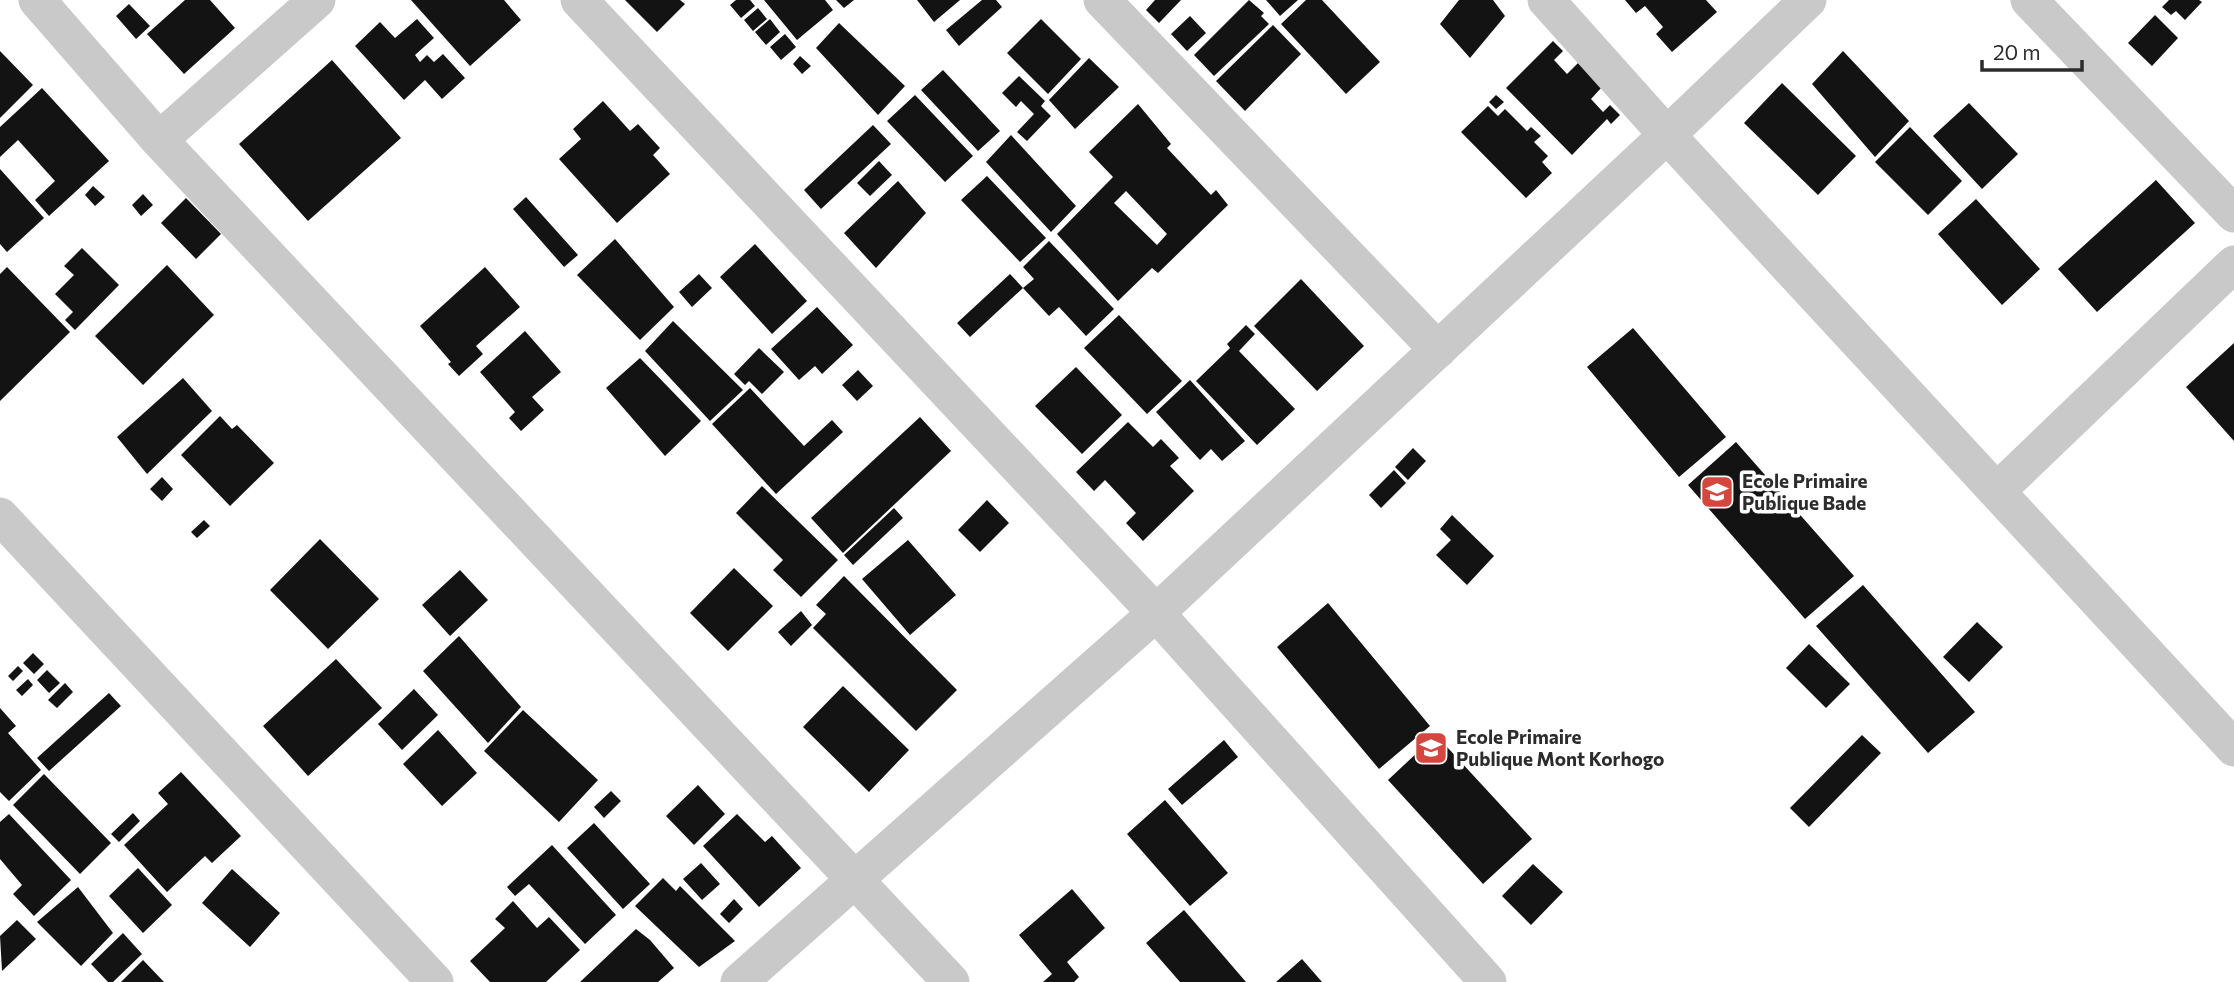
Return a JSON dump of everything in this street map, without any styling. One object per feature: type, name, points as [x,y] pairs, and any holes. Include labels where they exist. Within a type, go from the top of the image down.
[{"type":"street","points":[[37,0],[159,140],[951,982]]},
{"type":"street","points":[[159,140],[317,0]]},
{"type":"street","points":[[579,0],[1156,613],[1488,982]]},
{"type":"street","points":[[1102,0],[1438,350]]},
{"type":"street","points":[[1546,0],[1667,135],[2234,748]]},
{"type":"street","points":[[738,982],[1156,613],[1808,0]]},
{"type":"street","points":[[2029,0],[2234,214]]},
{"type":"street","points":[[1997,491],[2234,264]]},
{"type":"street","points":[[0,516],[435,982]]},
{"type":"building","points":[[185,0],[210,0],[235,28],[184,74],[147,34]]},
{"type":"building","points":[[411,0],[504,0],[521,20],[470,66]]},
{"type":"building","points":[[625,0],[680,0],[685,4],[657,32]]},
{"type":"building","points":[[736,0],[750,0],[755,6],[741,18],[730,5]]},
{"type":"building","points":[[764,0],[825,0],[833,10],[797,40]]},
{"type":"building","points":[[836,0],[854,0],[844,8]]},
{"type":"building","points":[[917,0],[960,0],[934,22]]},
{"type":"building","points":[[982,0],[996,0],[1002,7],[959,46],[946,30]]},
{"type":"building","points":[[1155,0],[1181,0],[1159,23],[1146,10]]},
{"type":"building","points":[[1249,0],[1264,13],[1261,16],[1269,24],[1214,76],[1194,55]]},
{"type":"building","points":[[1266,0],[1298,0],[1280,16]]},
{"type":"building","points":[[1306,0],[1322,0],[1380,62],[1346,94],[1281,24]]},
{"type":"building","points":[[1459,0],[1493,0],[1505,16],[1470,58],[1440,24]]},
{"type":"building","points":[[1625,0],[1706,0],[1717,12],[1672,52],[1656,34],[1663,27],[1645,6],[1636,13]]},
{"type":"building","points":[[2169,0],[2202,2],[2185,20],[2176,11],[2171,15],[2162,7]]},
{"type":"building","points":[[129,4],[150,26],[136,39],[116,16]]},
{"type":"building","points":[[758,8],[767,19],[753,31],[744,20]]},
{"type":"building","points":[[2155,15],[2178,38],[2152,66],[2128,43]]},
{"type":"building","points":[[1190,16],[1206,33],[1187,51],[1171,34]]},
{"type":"building","points":[[417,19],[434,38],[415,55],[420,62],[427,55],[434,62],[443,54],[465,78],[442,99],[425,80],[404,100],[355,46],[380,22],[395,38]]},
{"type":"building","points":[[770,19],[780,32],[766,45],[755,32]]},
{"type":"building","points":[[1041,19],[1081,59],[1048,94],[1007,53]]},
{"type":"building","points":[[839,23],[905,86],[878,115],[816,48]]},
{"type":"building","points":[[1273,25],[1301,54],[1245,111],[1216,81]]},
{"type":"building","points":[[785,34],[796,47],[781,60],[770,47]]},
{"type":"building","points":[[1553,41],[1563,51],[1554,60],[1567,74],[1578,63],[1602,87],[1591,99],[1603,112],[1610,105],[1620,115],[1611,124],[1607,119],[1572,155],[1506,88]]},
{"type":"building","points":[[0,51],[33,85],[0,118]]},
{"type":"building","points":[[1843,51],[1909,121],[1875,157],[1812,84]]},
{"type":"building","points":[[800,56],[811,66],[802,74],[793,64]]},
{"type":"building","points":[[1089,58],[1119,87],[1075,129],[1049,100]]},
{"type":"building","points":[[332,60],[401,138],[308,221],[239,144]]},
{"type":"building","points":[[943,70],[1000,131],[978,151],[921,90]]},
{"type":"building","points":[[1019,76],[1045,101],[1041,106],[1051,116],[1027,141],[1017,132],[1034,114],[1021,101],[1016,107],[1002,93]]},
{"type":"building","points":[[1782,83],[1856,156],[1818,195],[1744,123]]},
{"type":"building","points":[[42,88],[109,161],[49,216],[35,200],[55,181],[18,140],[0,157],[0,127]]},
{"type":"building","points":[[915,95],[973,156],[945,182],[887,121]]},
{"type":"building","points":[[1496,95],[1504,102],[1496,109],[1489,102]]},
{"type":"building","points":[[603,101],[630,131],[638,124],[660,148],[653,155],[670,174],[617,223],[559,159],[581,139],[573,129]]},
{"type":"building","points":[[1969,103],[2018,154],[1982,189],[1933,136]]},
{"type":"building","points":[[1138,104],[1171,144],[1167,148],[1211,195],[1216,190],[1228,205],[1158,273],[1152,268],[1118,301],[1057,234],[1113,177],[1089,152]],"holes":[[[1126,191],[1167,234],[1157,245],[1114,203]]]},
{"type":"building","points":[[1488,106],[1498,116],[1505,109],[1527,131],[1531,127],[1541,136],[1534,142],[1548,156],[1542,162],[1552,173],[1526,198],[1461,132]]},
{"type":"building","points":[[873,125],[891,144],[821,209],[804,190]]},
{"type":"building","points":[[1910,127],[1962,181],[1928,215],[1875,162]]},
{"type":"building","points":[[1011,135],[1076,206],[1051,232],[986,162]]},
{"type":"building","points":[[879,161],[892,175],[870,196],[857,183]]},
{"type":"building","points":[[0,169],[44,218],[7,252],[0,244]]},
{"type":"building","points":[[987,176],[1046,238],[1020,262],[961,200]]},
{"type":"building","points":[[2156,180],[2195,223],[2097,312],[2058,269]]},
{"type":"building","points":[[898,181],[926,213],[876,268],[844,233]]},
{"type":"building","points":[[93,186],[105,197],[95,206],[85,195]]},
{"type":"building","points":[[143,194],[153,205],[141,216],[132,205]]},
{"type":"building","points":[[526,197],[578,255],[564,267],[513,209]]},
{"type":"building","points":[[186,198],[221,234],[196,259],[161,223]]},
{"type":"building","points":[[1976,199],[2040,269],[2002,305],[1938,234]]},
{"type":"building","points":[[615,239],[674,307],[640,340],[577,275]]},
{"type":"building","points":[[1049,241],[1114,309],[1086,336],[1059,307],[1049,316],[1023,288],[1034,279],[1023,267]]},
{"type":"building","points":[[755,244],[807,301],[772,334],[720,277]]},
{"type":"building","points":[[82,248],[119,285],[75,330],[65,320],[73,312],[55,294],[74,275],[64,266]]},
{"type":"building","points":[[167,265],[214,315],[143,385],[95,336]]},
{"type":"building","points":[[7,267],[70,332],[0,401],[0,274]]},
{"type":"building","points":[[485,267],[520,307],[476,346],[483,354],[459,376],[448,364],[451,362],[420,326]]},
{"type":"building","points":[[699,274],[712,288],[692,307],[679,292]]},
{"type":"building","points":[[1010,274],[1023,288],[970,337],[957,323]]},
{"type":"building","points":[[1301,279],[1364,346],[1317,391],[1254,326]]},
{"type":"building","points":[[817,307],[853,345],[822,374],[815,366],[799,380],[771,349]]},
{"type":"building","points":[[1119,315],[1182,381],[1147,414],[1084,348]]},
{"type":"building","points":[[673,321],[743,390],[710,421],[645,351]]},
{"type":"building","points":[[1246,325],[1255,334],[1239,351],[1295,409],[1257,445],[1196,381],[1230,348],[1227,344]]},
{"type":"building","points":[[1633,328],[1726,437],[1679,477],[1587,367]]},
{"type":"building","points":[[525,331],[561,372],[532,397],[544,410],[521,431],[509,418],[515,412],[480,372]]},
{"type":"building","points":[[2234,343],[2234,441],[2186,387]]},
{"type":"building","points":[[759,348],[784,372],[762,394],[749,381],[745,385],[734,374]]},
{"type":"building","points":[[640,358],[701,421],[665,456],[606,388]]},
{"type":"building","points":[[1076,367],[1122,415],[1082,454],[1035,406]]},
{"type":"building","points":[[858,370],[873,386],[857,401],[842,385]]},
{"type":"building","points":[[183,378],[212,411],[147,474],[117,437]]},
{"type":"building","points":[[1190,380],[1245,441],[1222,461],[1211,449],[1200,460],[1156,412]]},
{"type":"building","points":[[750,388],[804,446],[832,420],[843,432],[776,494],[712,424]]},
{"type":"building","points":[[220,416],[232,429],[237,425],[274,463],[230,506],[181,455]]},
{"type":"building","points":[[920,417],[951,451],[843,553],[811,518]]},
{"type":"building","points":[[1128,422],[1153,447],[1161,439],[1179,458],[1170,466],[1194,491],[1143,541],[1126,523],[1136,513],[1105,480],[1094,491],[1076,472]]},
{"type":"building","points":[[1736,442],[1854,576],[1805,619],[1688,485]]},
{"type":"building","points":[[1413,448],[1426,461],[1408,480],[1395,467]]},
{"type":"building","points":[[1394,470],[1406,483],[1381,508],[1369,495]]},
{"type":"building","points":[[162,477],[173,489],[162,501],[150,489]]},
{"type":"building","points":[[762,486],[838,560],[801,597],[773,570],[783,560],[736,513]]},
{"type":"building","points":[[987,500],[1009,523],[980,552],[958,530]]},
{"type":"building","points":[[894,508],[903,518],[853,565],[844,555]]},
{"type":"building","points":[[1452,515],[1494,556],[1467,585],[1436,555],[1451,540],[1440,529]]},
{"type":"building","points":[[204,520],[210,526],[197,538],[191,532]]},
{"type":"building","points":[[320,539],[379,599],[328,649],[270,590]]},
{"type":"building","points":[[908,540],[956,595],[910,635],[862,579]]},
{"type":"building","points":[[734,568],[773,606],[728,651],[690,613]]},
{"type":"building","points":[[460,570],[488,600],[450,636],[422,605]]},
{"type":"building","points":[[844,576],[957,690],[916,731],[813,628],[826,614],[816,605]]},
{"type":"building","points":[[1863,585],[1975,712],[1928,753],[1816,626]]},
{"type":"building","points":[[1328,603],[1430,726],[1379,769],[1277,647]]},
{"type":"building","points":[[801,611],[812,625],[791,646],[778,632]]},
{"type":"building","points":[[1977,622],[2003,647],[1969,682],[1943,657]]},
{"type":"building","points":[[459,636],[521,707],[488,743],[423,671]]},
{"type":"building","points":[[1809,644],[1850,684],[1826,708],[1786,668]]},
{"type":"building","points":[[33,653],[44,664],[34,674],[23,663]]},
{"type":"building","points":[[336,659],[382,708],[308,776],[263,726]]},
{"type":"building","points":[[18,666],[23,671],[13,681],[8,676]]},
{"type":"building","points":[[47,670],[60,683],[49,693],[37,680]]},
{"type":"building","points":[[28,679],[33,685],[22,696],[16,690]]},
{"type":"building","points":[[65,683],[73,692],[57,708],[48,700]]},
{"type":"building","points":[[843,686],[909,750],[869,792],[803,727]]},
{"type":"building","points":[[414,689],[438,715],[402,750],[378,724]]},
{"type":"building","points":[[109,693],[121,706],[49,771],[37,758]]},
{"type":"building","points":[[0,708],[16,726],[8,733],[41,770],[9,801],[0,792]]},
{"type":"building","points":[[523,710],[598,780],[559,822],[484,751]]},
{"type":"building","points":[[438,730],[477,773],[442,806],[403,764]]},
{"type":"building","points":[[1436,735],[1532,839],[1483,884],[1388,780]]},
{"type":"building","points":[[1862,735],[1881,753],[1809,827],[1790,808]]},
{"type":"building","points":[[1224,740],[1238,757],[1182,805],[1168,789]]},
{"type":"building","points":[[181,772],[241,836],[212,863],[205,856],[167,892],[124,845],[168,804],[158,793]]},
{"type":"building","points":[[44,774],[111,843],[80,874],[13,805]]},
{"type":"building","points":[[698,785],[725,814],[694,845],[666,816]]},
{"type":"building","points":[[611,791],[621,801],[604,818],[594,807]]},
{"type":"building","points":[[1165,800],[1228,873],[1190,906],[1127,834]]},
{"type":"building","points":[[133,813],[140,821],[119,842],[111,834]]},
{"type":"building","points":[[9,814],[71,880],[34,916],[13,894],[22,885],[0,859],[0,822]]},
{"type":"building","points":[[737,814],[765,842],[772,836],[801,868],[759,907],[703,846]]},
{"type":"building","points":[[594,823],[650,884],[623,909],[567,848]]},
{"type":"building","points":[[552,845],[616,915],[585,944],[529,884],[515,896],[507,887]]},
{"type":"building","points":[[701,863],[720,884],[702,900],[683,879]]},
{"type":"building","points":[[1533,864],[1563,892],[1531,925],[1502,896]]},
{"type":"building","points":[[138,868],[172,905],[143,933],[109,896]]},
{"type":"building","points":[[232,869],[280,913],[250,947],[202,903]]},
{"type":"building","points":[[663,878],[676,891],[680,886],[735,941],[699,967],[635,906]]},
{"type":"building","points":[[78,887],[113,933],[81,966],[37,922]]},
{"type":"building","points":[[1072,889],[1105,928],[1067,962],[1079,977],[1074,982],[1043,982],[1052,974],[1019,935]]},
{"type":"building","points":[[734,899],[743,909],[729,923],[720,914]]},
{"type":"building","points":[[513,901],[537,928],[549,917],[580,950],[546,982],[490,982],[470,961],[505,928],[495,919]]},
{"type":"building","points":[[1184,910],[1246,982],[1180,982],[1146,943]]},
{"type":"building","points":[[17,920],[36,939],[2,971],[0,936]]},
{"type":"building","points":[[636,929],[650,940],[674,968],[658,982],[580,982]]},
{"type":"building","points":[[123,933],[142,954],[113,982],[108,982],[91,964]]},
{"type":"building","points":[[1302,959],[1322,982],[1276,982]]},
{"type":"building","points":[[143,960],[164,982],[121,982]]},
{"type":"place","name":"Ecole Primaire Publique Bade","points":[[1717,492]]},
{"type":"place","name":"Ecole Primaire Publique Mont Korhogo","points":[[1431,748]]}]
